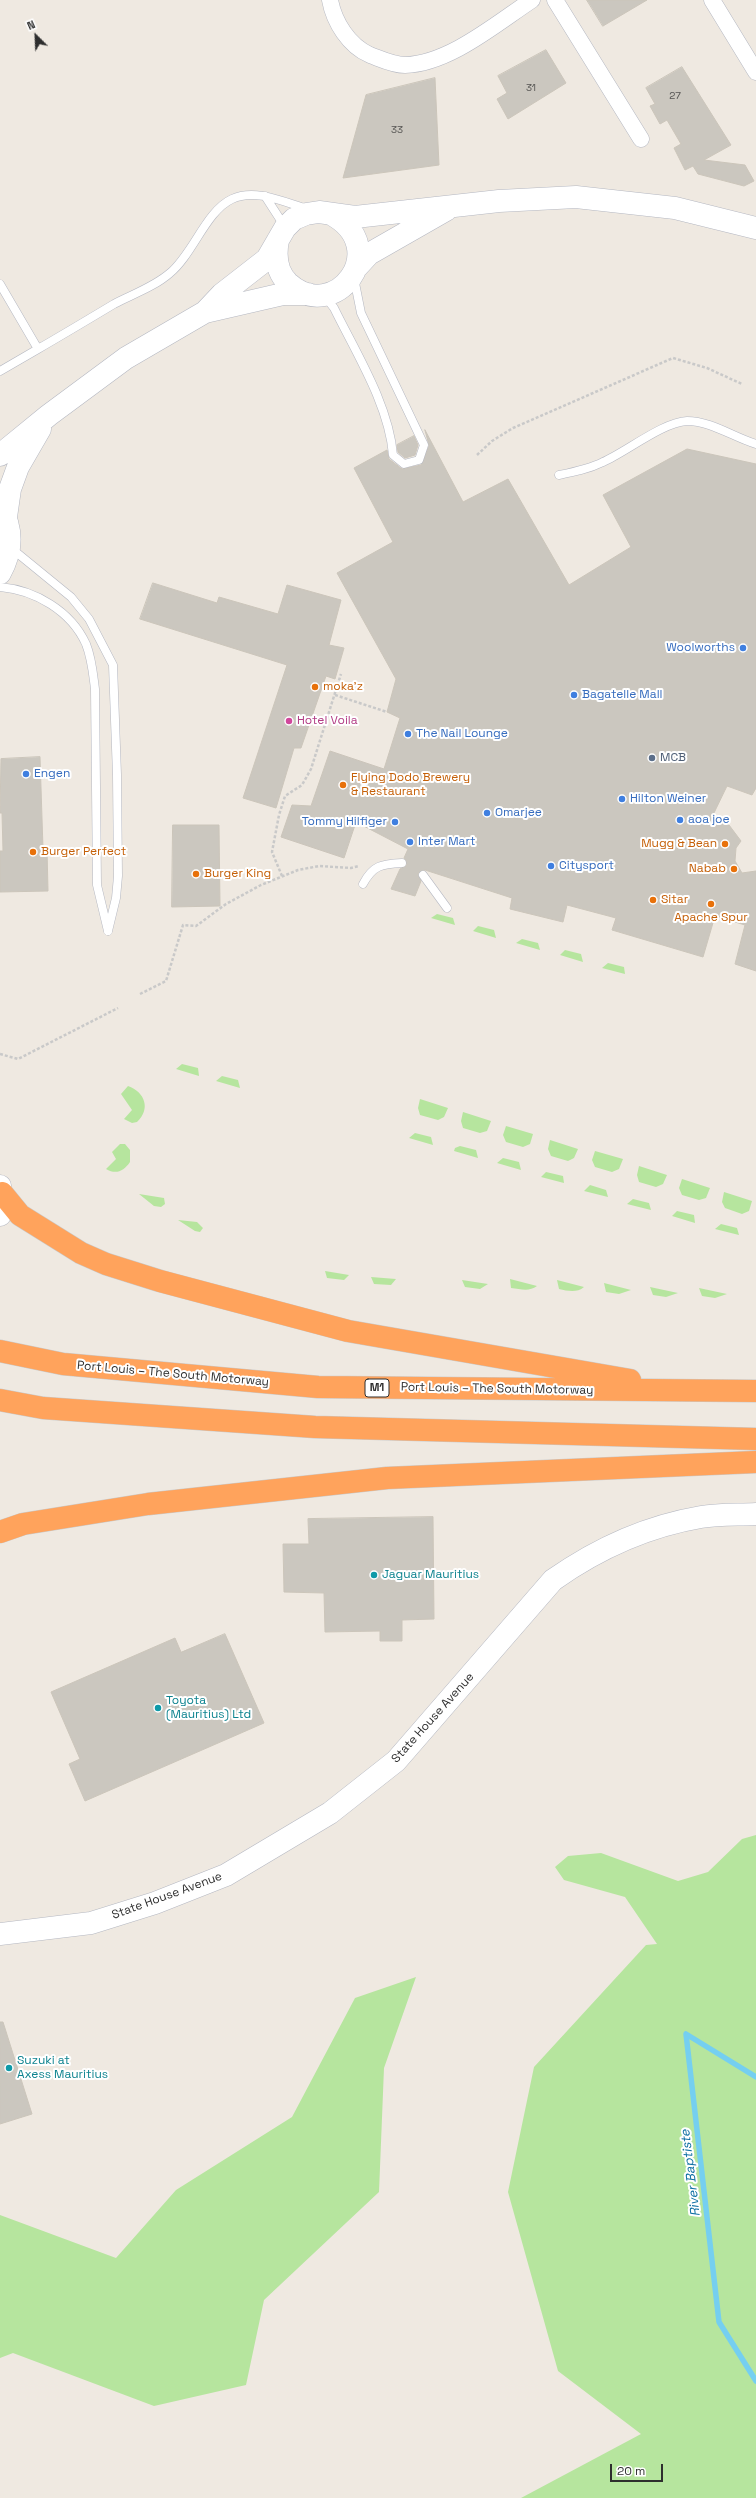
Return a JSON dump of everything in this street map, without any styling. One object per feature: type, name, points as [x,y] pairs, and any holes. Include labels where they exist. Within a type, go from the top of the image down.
[{"type":"highway","points":[[1,1190],[20,1215],[81,1253],[106,1264],[160,1281],[348,1331],[696,1391]]},
{"type":"highway","name":"Port Louis – The South Motorway","points":[[0,1351],[63,1364],[318,1387],[756,1391]]},
{"type":"highway","points":[[0,1400],[43,1408],[315,1427],[756,1439]]},
{"type":"highway","points":[[0,1532],[24,1524],[148,1504],[387,1478],[756,1462]]},
{"type":"main road","points":[[0,454],[48,415],[126,358],[205,312],[222,294],[267,259],[282,234],[294,219],[306,214],[325,213],[355,217],[454,206],[576,197],[675,208],[756,228]]},
{"type":"main road","points":[[205,312],[283,294],[316,294],[336,291],[346,284],[355,270],[369,254],[454,206]]},
{"type":"main road","points":[[325,213],[343,221],[352,230],[357,242],[359,254],[355,270]]},
{"type":"main road","points":[[282,234],[277,260],[284,279],[295,289],[316,294]]},
{"type":"main road","points":[[0,573],[10,548],[10,532],[3,512],[18,467],[48,415]]},
{"type":"main road","points":[[0,1215],[1,1190]]},
{"type":"main road","name":"State House Avenue","points":[[0,1934],[91,1923],[155,1903],[226,1876],[330,1813],[396,1761],[553,1580],[580,1561],[635,1535],[701,1517],[756,1514]]},
{"type":"street","points":[[330,0],[335,16],[351,42],[371,55],[405,65],[425,62],[447,55],[532,0]]},
{"type":"street","points":[[555,0],[641,139]]},
{"type":"street","points":[[712,0],[756,72]]},
{"type":"lane","points":[[0,371],[167,276],[183,259],[215,214],[232,199],[248,196],[265,196],[325,213]]},
{"type":"lane","points":[[265,196],[282,234]]},
{"type":"lane","points":[[316,294],[334,308],[382,406],[392,439],[393,455],[404,464],[419,460],[423,453],[424,445],[361,313],[355,270]]},
{"type":"lane","points":[[0,284],[38,349]]},
{"type":"lane","points":[[559,475],[578,471],[602,462],[671,424],[682,422],[707,424],[756,444]]},
{"type":"lane","points":[[0,587],[24,592],[57,608],[85,644],[92,664],[95,689],[97,885],[108,931],[116,898],[118,876],[117,775],[113,666],[89,619],[71,598],[10,548]]},
{"type":"lane","points":[[363,884],[368,874],[382,864],[402,863]]},
{"type":"lane","points":[[423,876],[447,908]]},
{"type":"path","points":[[477,455],[492,441],[513,428],[673,358],[707,368],[742,384]]},
{"type":"path","points":[[282,876],[272,852],[279,815],[285,796],[302,785],[311,769],[341,674]]},
{"type":"path","points":[[335,695],[387,712]]},
{"type":"path","points":[[140,994],[166,981],[183,925],[196,926],[226,904],[282,876],[319,866],[351,868],[369,862],[382,864]]},
{"type":"path","points":[[0,1054],[18,1059],[118,1008]]},
{"type":"green space","points":[[437,914],[453,918],[455,925],[431,918]]},
{"type":"green space","points":[[478,926],[494,930],[496,938],[473,931]]},
{"type":"green space","points":[[522,939],[538,943],[540,950],[516,943]]},
{"type":"green space","points":[[565,950],[581,954],[583,962],[560,955]]},
{"type":"green space","points":[[608,963],[624,967],[625,974],[602,968]]},
{"type":"green space","points":[[182,1064],[198,1068],[199,1076],[176,1069]]},
{"type":"green space","points":[[222,1076],[238,1080],[240,1088],[216,1081]]},
{"type":"green space","points":[[128,1086],[139,1092],[145,1106],[141,1117],[137,1122],[132,1123],[124,1119],[132,1110],[121,1094]]},
{"type":"green space","points":[[420,1099],[448,1108],[444,1117],[438,1120],[420,1115],[418,1108]]},
{"type":"green space","points":[[463,1112],[491,1121],[487,1131],[480,1133],[463,1128],[461,1121]]},
{"type":"green space","points":[[506,1126],[533,1134],[530,1144],[523,1147],[506,1142],[503,1135]]},
{"type":"green space","points":[[415,1133],[431,1137],[433,1145],[409,1138]]},
{"type":"green space","points":[[550,1140],[578,1149],[574,1158],[568,1161],[551,1156],[548,1149]]},
{"type":"green space","points":[[120,1144],[125,1144],[130,1150],[130,1162],[122,1170],[113,1172],[106,1169],[116,1159],[112,1152]]},
{"type":"green space","points":[[460,1146],[476,1150],[478,1158],[454,1151],[455,1148]]},
{"type":"green space","points":[[595,1151],[623,1159],[619,1169],[612,1172],[595,1167],[592,1160]]},
{"type":"green space","points":[[503,1158],[519,1162],[521,1170],[497,1163]]},
{"type":"green space","points":[[639,1166],[667,1175],[663,1184],[656,1187],[639,1182],[637,1175]]},
{"type":"green space","points":[[546,1172],[563,1176],[564,1183],[541,1177]]},
{"type":"green space","points":[[682,1179],[710,1188],[706,1198],[699,1200],[682,1195],[679,1188]]},
{"type":"green space","points":[[590,1185],[606,1190],[608,1197],[584,1191]]},
{"type":"green space","points":[[724,1192],[752,1201],[749,1211],[742,1214],[725,1208],[722,1202]]},
{"type":"green space","points":[[139,1194],[164,1198],[165,1204],[161,1207],[154,1206]]},
{"type":"green space","points":[[633,1199],[649,1203],[651,1210],[627,1204]]},
{"type":"green space","points":[[677,1211],[694,1215],[695,1223],[672,1216]]},
{"type":"green space","points":[[178,1220],[197,1222],[203,1228],[200,1232],[195,1231]]},
{"type":"green space","points":[[721,1224],[737,1228],[739,1235],[715,1229]]},
{"type":"green space","points":[[325,1271],[349,1275],[344,1280],[327,1278]]},
{"type":"green space","points":[[371,1277],[396,1279],[391,1285],[374,1284]]},
{"type":"green space","points":[[510,1279],[537,1286],[528,1290],[511,1288]]},
{"type":"green space","points":[[462,1280],[488,1284],[480,1289],[465,1287]]},
{"type":"green space","points":[[557,1280],[584,1287],[575,1291],[559,1289]]},
{"type":"green space","points":[[604,1283],[631,1290],[619,1294],[606,1292]]},
{"type":"green space","points":[[650,1287],[678,1293],[666,1297],[653,1295]]},
{"type":"green space","points":[[699,1288],[727,1294],[715,1298],[702,1296]]},
{"type":"green space","points":[[756,1835],[756,2498],[521,2498],[641,2434],[558,2371],[508,2192],[534,2067],[646,1945],[657,1944],[625,1897],[564,1880],[555,1867],[568,1856],[601,1853],[678,1881],[708,1872],[742,1839]]},
{"type":"green space","points":[[416,1977],[384,2068],[379,2192],[264,2300],[246,2385],[154,2406],[13,2353],[0,2358],[0,2215],[116,2258],[176,2190],[292,2117],[355,1998]]},
{"type":"building","points":[[587,0],[647,0],[603,26]]},
{"type":"building","points":[[546,50],[566,83],[508,119],[497,99],[507,93],[498,76]]},
{"type":"building","points":[[682,67],[731,145],[704,160],[745,165],[754,181],[744,186],[698,174],[693,166],[685,170],[674,148],[681,144],[667,120],[660,124],[650,106],[655,104],[646,88]]},
{"type":"building","points":[[435,78],[439,165],[343,178],[366,95]]},
{"type":"building","name":"Bagatelle Mall","points":[[425,430],[463,502],[508,479],[569,585],[631,547],[603,495],[687,449],[756,464],[756,788],[752,795],[727,786],[712,817],[729,825],[741,841],[736,848],[735,861],[742,873],[756,871],[756,971],[735,964],[745,925],[715,916],[703,957],[612,930],[616,918],[567,905],[563,922],[510,909],[512,898],[425,870],[418,873],[421,881],[415,896],[391,889],[400,869],[407,865],[404,858],[408,849],[356,822],[344,858],[281,837],[292,805],[311,806],[330,751],[384,769],[400,718],[387,712],[396,679],[337,573],[393,542],[354,468],[387,450],[389,459],[402,469],[421,465],[429,446]]},
{"type":"building","points":[[414,436],[418,445],[415,455],[405,458],[398,452],[397,445]]},
{"type":"building","name":"Hotel Voila","points":[[153,583],[217,603],[219,597],[278,614],[287,585],[341,600],[329,645],[344,648],[335,679],[326,676],[301,748],[294,748],[276,808],[243,798],[287,665],[140,619]]},
{"type":"building","points":[[40,757],[43,849],[47,849],[48,891],[0,892],[0,851],[3,851],[2,813],[0,813],[1,759]]},
{"type":"building","name":"Burger King","points":[[173,825],[219,825],[220,906],[172,907]]},
{"type":"building","name":"Jaguar Mauritius","points":[[433,1517],[434,1619],[402,1620],[402,1641],[380,1641],[380,1631],[325,1632],[324,1593],[284,1592],[283,1544],[309,1544],[308,1519]]},
{"type":"building","name":"Toyota (Mauritius) Ltd","points":[[225,1634],[264,1723],[85,1801],[69,1764],[80,1759],[51,1692],[175,1638],[181,1652]]},
{"type":"building","name":"Suzuki at Axess Mauritius","points":[[0,2022],[3,2022],[32,2114],[0,2124]]},
{"type":"waterway","name":"River Baptiste","points":[[756,2077],[686,2034],[719,2322],[756,2381]]},
{"type":"place","name":"Woolworths","points":[[743,648]]},
{"type":"place","name":"moka'z","points":[[315,687]]},
{"type":"place","name":"Bagatelle Mall","points":[[574,695]]},
{"type":"place","name":"Hotel Voila","points":[[289,721]]},
{"type":"place","name":"The Nail Lounge","points":[[408,734]]},
{"type":"place","name":"MCB","points":[[652,758]]},
{"type":"place","name":"Engen","points":[[26,774]]},
{"type":"place","name":"Flying Dodo Brewery & Restaurant","points":[[343,785]]},
{"type":"place","name":"Hilton Weiner","points":[[622,799]]},
{"type":"place","name":"Omarjee","points":[[487,813]]},
{"type":"place","name":"aoa joe","points":[[680,820]]},
{"type":"place","name":"Tommy Hilfiger","points":[[395,822]]},
{"type":"place","name":"Inter Mart","points":[[410,842]]},
{"type":"place","name":"Mugg & Bean","points":[[725,844]]},
{"type":"place","name":"Burger Perfect","points":[[33,852]]},
{"type":"place","name":"Citysport","points":[[551,866]]},
{"type":"place","name":"Nabab","points":[[734,869]]},
{"type":"place","name":"Burger King","points":[[196,874]]},
{"type":"place","name":"Sitar","points":[[653,900]]},
{"type":"place","name":"Apache Spur","points":[[711,904]]},
{"type":"place","name":"Jaguar Mauritius","points":[[374,1575]]},
{"type":"place","name":"Toyota (Mauritius) Ltd","points":[[158,1708]]},
{"type":"place","name":"Suzuki at Axess Mauritius","points":[[9,2068]]}]
